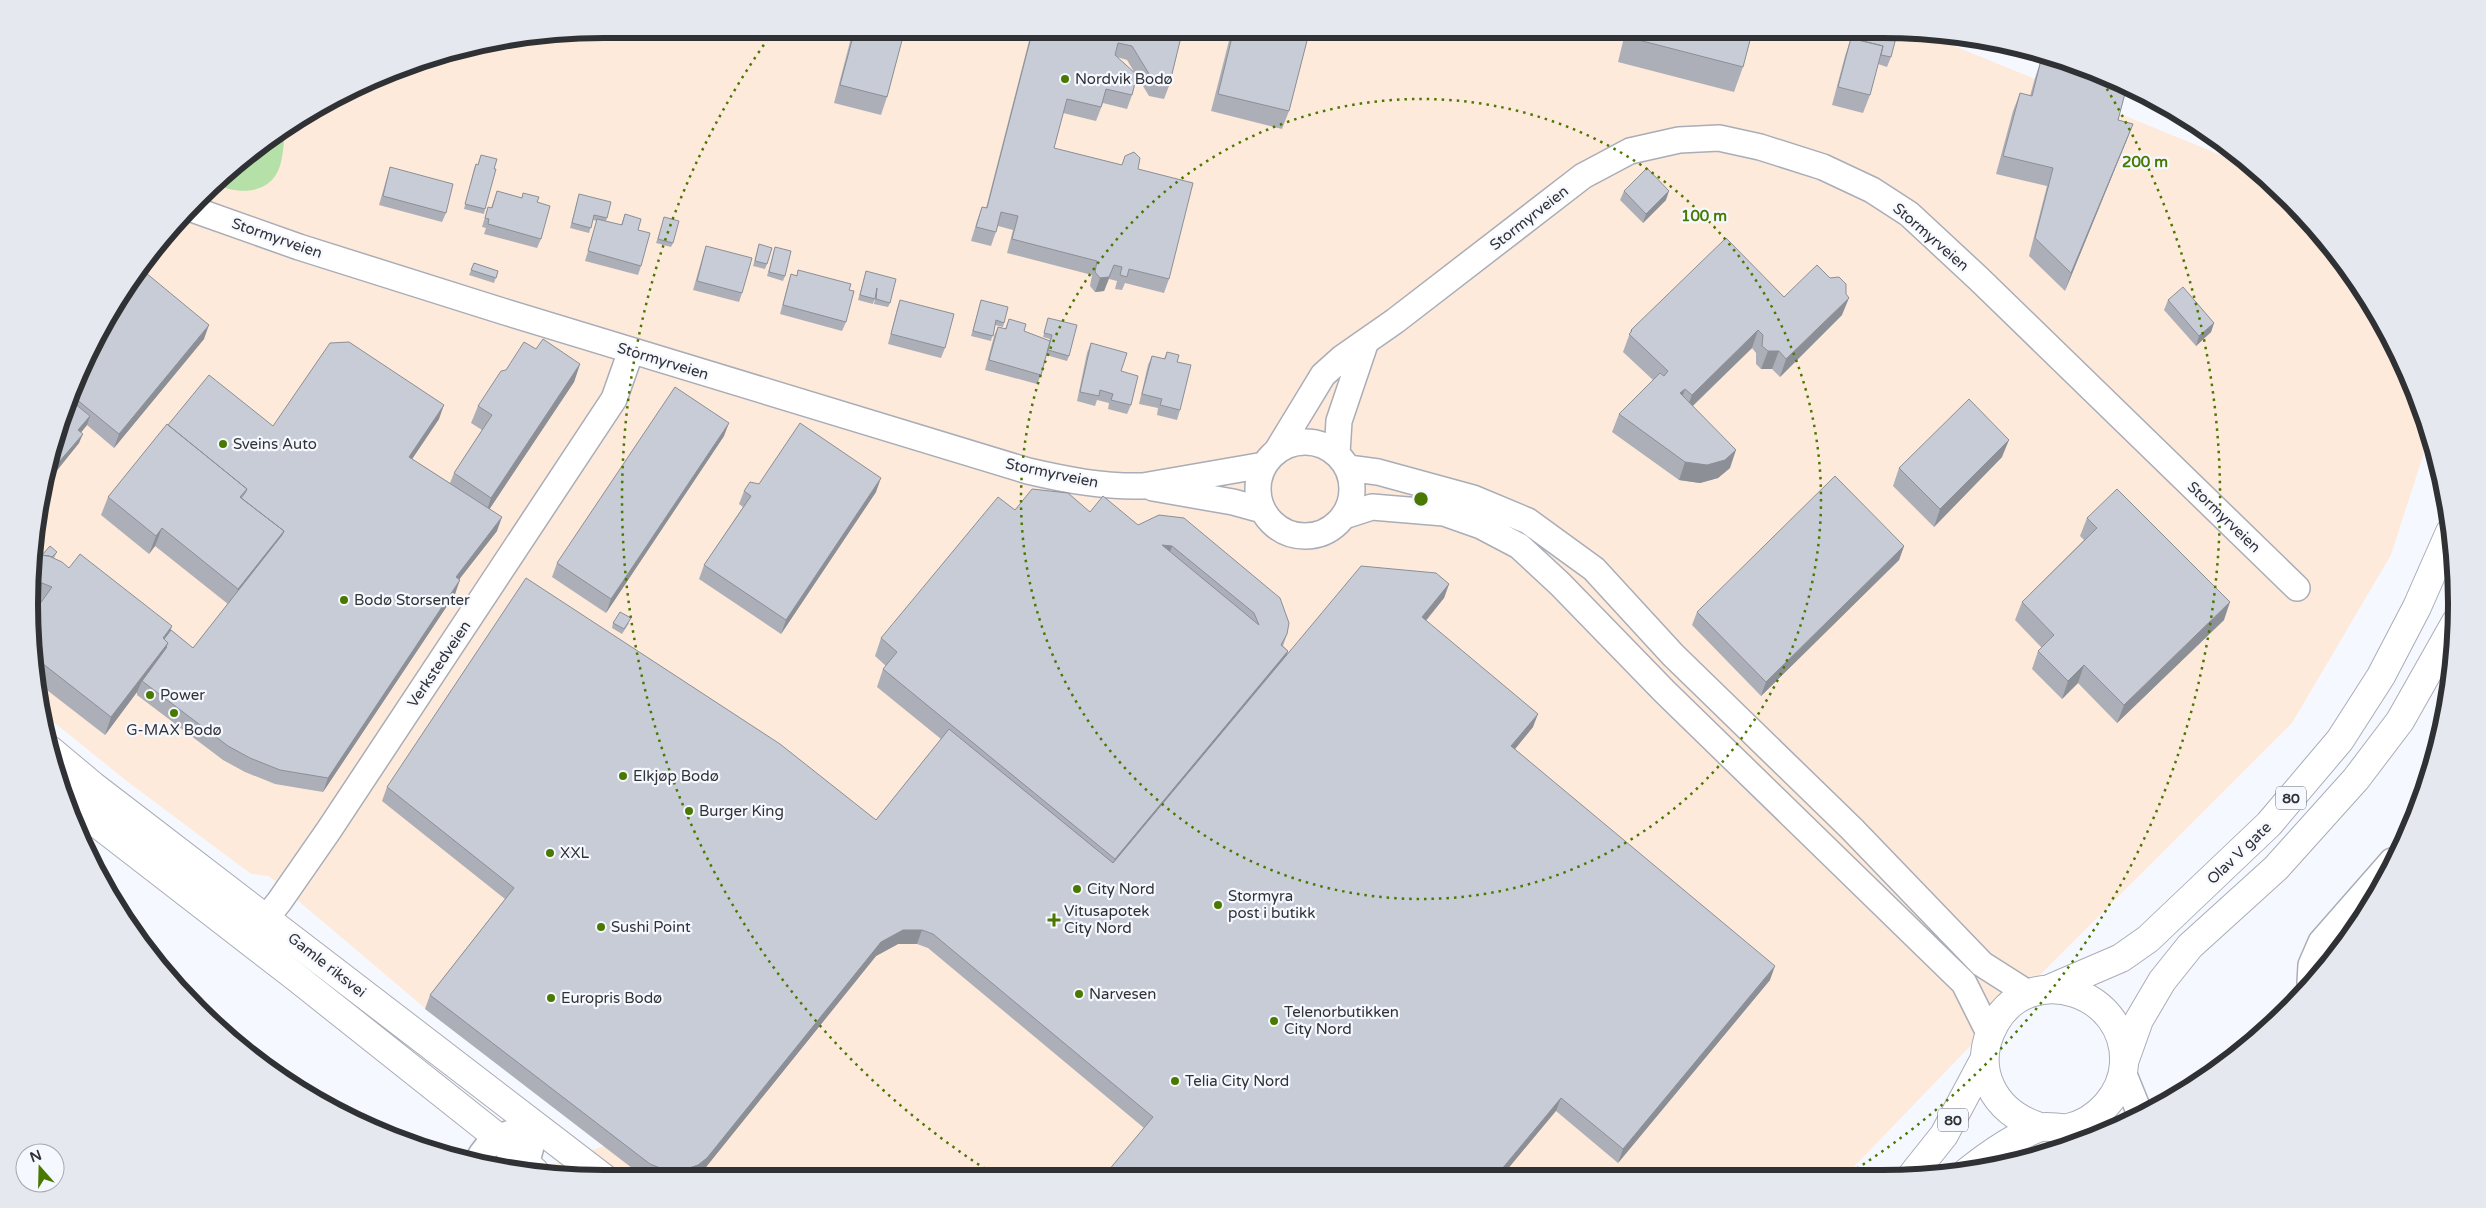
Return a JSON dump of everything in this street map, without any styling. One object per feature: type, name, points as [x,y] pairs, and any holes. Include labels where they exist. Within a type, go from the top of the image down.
[{"type":"main road","name":"Olav V gate","points":[[1917,1169],[1944,1135],[1984,1060],[1989,1033],[1999,1017],[2012,1003],[2122,958],[2148,940],[2269,824],[2340,740],[2381,676],[2417,607],[2445,543]]},
{"type":"main road","name":"Olav V gate","points":[[1984,1060],[1992,1090],[2000,1104],[2025,1123],[2040,1127],[2067,1128],[2081,1124],[2104,1108],[2113,1098],[2139,1020],[2162,981],[2190,946],[2276,868],[2356,779],[2400,721],[2447,638]]},
{"type":"main road","name":"Gamle riksvei","points":[[59,758],[93,786],[592,1170]]},
{"type":"main road","name":"Gamle riksvei","points":[[76,807],[297,978],[496,1136],[523,1165]]},
{"type":"main road","name":"Olav V gate","points":[[2039,991],[2066,990],[2082,994],[2103,1009],[2118,1030],[2123,1046],[2124,1067]]},
{"type":"main road","points":[[1979,1162],[2040,1127]]},
{"type":"street","name":"Stormyrveien","points":[[1143,486],[1271,457],[1323,375],[1342,358],[1365,344],[1583,176],[1630,151],[1679,140],[1719,138],[1760,147],[1823,167],[1872,190],[1908,214],[1979,279],[2298,588]]},
{"type":"street","name":"Stormyrveien","points":[[196,211],[299,247],[632,351],[1028,471],[1079,483],[1143,486],[1233,502],[1262,510]]},
{"type":"street","points":[[1365,344],[1339,421],[1343,460],[1353,484],[1352,501],[1344,516],[1328,530],[1305,536],[1293,535],[1281,530],[1270,521],[1262,510],[1258,495],[1258,480],[1271,457],[1292,442],[1308,441],[1324,444],[1343,460],[1378,472],[1473,498],[1528,521],[1594,569],[1673,655],[1852,829],[1982,964],[2039,991]]},
{"type":"street","name":"Verkstedveien","points":[[266,918],[329,830],[614,399],[632,351]]},
{"type":"street","points":[[1344,516],[1372,507],[1444,513],[1481,526],[1519,546],[1560,584],[1665,692],[1964,982],[1989,1033]]},
{"type":"street","points":[[2310,975],[2311,965],[2321,942],[2380,874]]},
{"type":"street","points":[[2124,1067],[2138,1109]]},
{"type":"street","points":[[480,1157],[496,1136],[536,1128],[529,1166]]},
{"type":"street","points":[[2067,1128],[2086,1132]]},
{"type":"shaded area","points":[[604,38],[1882,38],[1942,41],[2234,160],[2256,178],[2308,230],[2353,289],[2390,353],[2405,387],[2426,447],[2391,555],[2292,723],[2005,1010],[1851,1170],[604,1170],[545,1167],[604,1146],[426,1009],[269,876],[251,874],[128,782],[49,718],[42,678],[39,641],[39,567],[48,493],[57,457],[81,387],[113,321],[155,259],[203,203],[230,178],[289,133],[353,96],[387,81],[457,57],[493,48],[530,42]]},
{"type":"green space","points":[[284,137],[281,162],[277,173],[271,181],[255,190],[245,191],[221,186]]},
{"type":"building","points":[[853,38],[903,38],[887,97],[840,85]]},
{"type":"building","points":[[1031,38],[1181,38],[1169,86],[1154,82],[1132,46],[1118,43],[1115,55],[1137,75],[1132,95],[1106,89],[1101,107],[1067,99],[1054,148],[1122,165],[1125,156],[1134,152],[1140,158],[1138,169],[1193,183],[1169,279],[1129,269],[1127,277],[1120,275],[1122,267],[1114,265],[1109,277],[1100,278],[1095,272],[1097,261],[1012,239],[1018,216],[1001,212],[996,232],[976,227],[982,207],[987,208]]},
{"type":"building","points":[[1232,38],[1308,38],[1289,111],[1218,94]]},
{"type":"building","points":[[1631,38],[1751,38],[1743,67]]},
{"type":"building","points":[[1851,38],[1883,46],[1870,95],[1838,87]]},
{"type":"building","points":[[1859,38],[1896,38],[1891,57],[1881,55],[1883,46],[1858,40]]},
{"type":"building","points":[[2041,61],[2099,81],[2125,93],[2118,120],[2133,124],[2071,273],[2035,238],[2053,168],[2003,156],[2020,93],[2032,96]]},
{"type":"building","points":[[481,155],[497,159],[485,209],[465,204],[476,164],[478,165]]},
{"type":"building","points":[[390,167],[453,184],[446,213],[383,196]]},
{"type":"building","points":[[1647,168],[1669,191],[1646,214],[1624,191]]},
{"type":"building","points":[[497,191],[522,198],[523,193],[539,197],[537,202],[550,206],[541,239],[488,224],[489,219],[485,218],[488,207],[492,208]]},
{"type":"building","points":[[579,194],[611,202],[607,218],[594,215],[591,228],[572,223]]},
{"type":"building","points":[[625,214],[641,219],[638,230],[650,233],[641,266],[588,251],[597,219],[622,225]]},
{"type":"building","points":[[664,217],[679,221],[673,243],[658,239]]},
{"type":"building","points":[[1726,238],[1784,297],[1817,265],[1830,278],[1839,277],[1846,284],[1846,294],[1849,298],[1786,359],[1779,351],[1768,351],[1762,346],[1763,335],[1758,330],[1692,395],[1685,389],[1680,393],[1736,450],[1725,460],[1707,465],[1685,462],[1619,414],[1660,373],[1664,376],[1668,371],[1629,334],[1631,330]]},
{"type":"building","points":[[759,244],[772,248],[767,264],[755,261]]},
{"type":"building","points":[[706,246],[752,258],[742,293],[697,281]]},
{"type":"building","points":[[775,247],[791,251],[785,276],[769,272]]},
{"type":"building","points":[[474,263],[498,271],[496,278],[471,270]]},
{"type":"building","points":[[798,270],[851,284],[849,290],[854,291],[846,322],[783,305],[791,274],[797,276]]},
{"type":"building","points":[[866,271],[896,279],[890,303],[876,299],[877,288],[875,299],[860,295]]},
{"type":"building","points":[[145,272],[209,325],[119,434],[76,399],[96,353],[113,321]]},
{"type":"building","points":[[2183,287],[2214,323],[2199,336],[2168,300]]},
{"type":"building","points":[[900,300],[954,314],[945,348],[891,334]]},
{"type":"building","points":[[981,300],[1008,307],[1004,323],[996,320],[993,336],[973,331]]},
{"type":"building","points":[[1048,318],[1077,325],[1069,356],[1048,350],[1052,335],[1044,333]]},
{"type":"building","points":[[1009,319],[1026,324],[1024,331],[1050,341],[1041,375],[989,360],[998,327],[1006,329]]},
{"type":"building","points":[[543,339],[580,364],[491,498],[454,473],[492,415],[478,406],[501,371],[506,370],[524,342],[536,349]]},
{"type":"building","name":"Bodø Storsenter","points":[[349,342],[444,405],[409,457],[502,517],[456,577],[460,580],[328,778],[280,770],[250,758],[228,746],[142,681],[167,647],[168,643],[164,639],[171,630],[193,648],[284,531],[241,498],[247,489],[168,425],[209,375],[273,426],[330,343]]},
{"type":"building","points":[[1091,343],[1127,353],[1121,371],[1138,376],[1131,405],[1111,400],[1113,394],[1100,390],[1099,396],[1080,392]]},
{"type":"building","points":[[1167,352],[1179,355],[1177,362],[1191,365],[1180,410],[1160,405],[1162,399],[1142,394],[1152,356],[1165,359]]},
{"type":"building","points":[[675,387],[729,423],[611,599],[557,563]]},
{"type":"building","points":[[1969,399],[2009,440],[1940,509],[1899,468]]},
{"type":"building","points":[[75,404],[90,416],[78,430],[83,434],[54,467]]},
{"type":"building","points":[[800,423],[881,478],[786,620],[704,565],[751,496],[744,491],[750,482],[759,484]]},
{"type":"building","points":[[167,424],[247,489],[240,497],[284,531],[238,589],[162,528],[156,536],[108,497]]},
{"type":"building","points":[[1835,476],[1904,546],[1766,682],[1697,612]]},
{"type":"building","points":[[1032,489],[1068,493],[1090,512],[1103,496],[1138,525],[1159,515],[1184,518],[1280,598],[1289,623],[1287,634],[1281,645],[1288,651],[1115,859],[883,669],[897,652],[881,638],[998,497],[1015,510]],"holes":[[[1162,545],[1172,546],[1254,613],[1259,625]]]},
{"type":"building","points":[[2117,489],[2230,602],[2124,705],[2084,665],[2068,681],[2038,651],[2054,635],[2022,602],[2097,528],[2087,518]]},
{"type":"building","points":[[50,546],[57,552],[52,557],[42,555]]},
{"type":"building","points":[[80,554],[172,626],[163,638],[168,643],[111,717],[41,662],[38,607],[52,587],[42,583],[39,585],[40,555],[49,556],[62,562],[69,568]]},
{"type":"building","name":"City Nord","points":[[1361,566],[1436,573],[1449,584],[1422,617],[1538,714],[1511,746],[1775,966],[1623,1149],[1561,1098],[1501,1170],[1109,1170],[1153,1117],[933,934],[922,930],[903,930],[881,942],[707,1158],[698,1165],[683,1170],[665,1170],[650,1164],[430,995],[514,888],[387,787],[526,578],[780,744],[876,820],[949,729],[1113,863]]},
{"type":"building","points":[[620,612],[631,618],[624,629],[613,623]]},
{"type":"place","name":"Nordvik Bodø","points":[[1065,79]]},
{"type":"place","name":"Sveins Auto","points":[[223,444]]},
{"type":"place","name":"Bodø Storsenter","points":[[344,600]]},
{"type":"place","name":"Power","points":[[150,695]]},
{"type":"place","name":"G-MAX Bodø","points":[[174,713]]},
{"type":"place","name":"Elkjøp Bodø","points":[[623,776]]},
{"type":"place","name":"Burger King","points":[[689,811]]},
{"type":"place","name":"XXL","points":[[550,853]]},
{"type":"place","name":"City Nord","points":[[1077,889]]},
{"type":"place","name":"Stormyra post i butikk","points":[[1218,905]]},
{"type":"place","name":"Vitusapotek City Nord","points":[[1054,920]]},
{"type":"place","name":"Sushi Point","points":[[601,927]]},
{"type":"place","name":"Narvesen","points":[[1079,994]]},
{"type":"place","name":"Europris Bodø","points":[[551,998]]},
{"type":"place","name":"Telenorbutikken City Nord","points":[[1274,1021]]},
{"type":"place","name":"Telia City Nord","points":[[1175,1081]]}]
